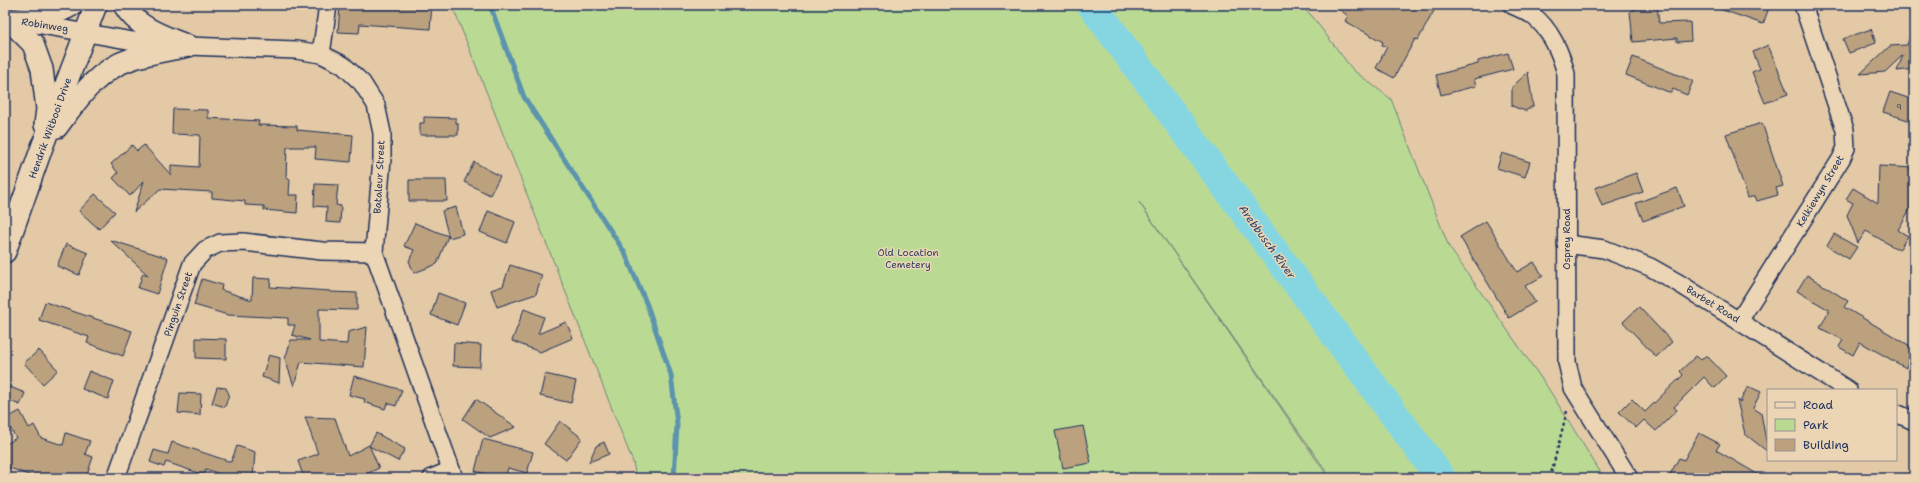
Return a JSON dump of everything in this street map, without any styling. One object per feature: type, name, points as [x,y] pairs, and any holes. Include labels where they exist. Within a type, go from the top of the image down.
[{"type":"main road","points":[[7,19],[44,16],[62,11],[72,5]]},
{"type":"main road","name":"Hendrik Witbooi Drive","points":[[5,252],[42,147],[96,5]]},
{"type":"main road","points":[[124,5],[130,16],[150,30],[188,46]]},
{"type":"main road","points":[[7,19],[33,44],[42,69],[48,109],[42,147]]},
{"type":"main road","points":[[42,147],[82,93],[103,73],[130,59],[188,46]]},
{"type":"street","points":[[321,54],[328,5]]},
{"type":"street","name":"Osprey Road","points":[[1512,5],[1532,16],[1545,30],[1557,48],[1566,74],[1566,353],[1573,388],[1630,478]]},
{"type":"street","name":"Kelkiewyn Street","points":[[1739,321],[1841,159],[1846,148],[1846,130],[1803,5]]},
{"type":"street","name":"Robinweg","points":[[7,19],[86,32]]},
{"type":"street","name":"Bataleur Street","points":[[86,32],[133,41],[188,46],[296,50],[321,54],[343,65],[362,83],[376,105],[382,133],[382,159],[374,252],[453,474]]},
{"type":"street","name":"Pinguin Street","points":[[116,478],[192,264],[205,250],[220,242],[243,242],[322,251],[374,252]]},
{"type":"street","name":"Barbet Road","points":[[1566,244],[1604,249],[1626,256],[1680,284],[1846,389]]},
{"type":"street","points":[[1897,413],[1914,420]]},
{"type":"street","points":[[432,478],[453,474]]},
{"type":"path","points":[[1552,478],[1551,474],[1556,448],[1573,388]]},
{"type":"green space","name":"Old Location Cemetery","points":[[452,5],[1298,5],[1311,15],[1353,70],[1391,99],[1449,247],[1548,388],[1604,478],[1331,478],[1139,202],[1329,478],[636,478],[633,462]]},
{"type":"building","points":[[340,5],[432,5],[430,29],[360,24],[359,33],[338,32]]},
{"type":"building","points":[[1334,5],[1437,5],[1418,40],[1415,39],[1394,78],[1376,68],[1387,47],[1382,45],[1383,42],[1345,21],[1348,16]]},
{"type":"building","points":[[1636,5],[1657,5],[1659,23],[1690,22],[1691,41],[1677,42],[1677,38],[1633,42],[1630,11],[1636,9]]},
{"type":"building","points":[[1714,5],[1770,5],[1763,24],[1714,7]]},
{"type":"building","points":[[1871,29],[1876,43],[1849,53],[1843,39]]},
{"type":"building","points":[[1912,30],[1914,30],[1914,69],[1897,71],[1903,55],[1885,72],[1860,74],[1890,46],[1907,45]]},
{"type":"building","points":[[1768,45],[1788,94],[1765,103],[1752,72],[1760,69],[1753,52]]},
{"type":"building","points":[[1508,53],[1513,69],[1474,79],[1476,86],[1441,95],[1436,75],[1478,64],[1478,61]]},
{"type":"building","points":[[1633,57],[1693,81],[1687,95],[1673,89],[1671,93],[1626,75]]},
{"type":"building","points":[[1528,72],[1533,106],[1525,111],[1512,106],[1512,87]]},
{"type":"building","points":[[1890,92],[1914,100],[1914,122],[1883,112]]},
{"type":"building","points":[[173,109],[208,110],[208,118],[259,121],[258,125],[297,126],[297,130],[353,135],[351,162],[315,159],[316,147],[287,147],[286,178],[290,179],[289,195],[298,195],[297,213],[264,210],[264,206],[245,205],[245,201],[212,198],[212,192],[160,189],[134,212],[144,181],[130,196],[113,178],[118,173],[111,164],[132,145],[137,151],[144,145],[171,175],[171,165],[199,167],[200,135],[172,134]]},
{"type":"building","points":[[424,117],[456,118],[456,123],[458,123],[458,135],[420,135],[420,123],[424,123]]},
{"type":"building","points":[[1762,123],[1783,186],[1776,188],[1778,195],[1757,201],[1755,196],[1748,198],[1726,134]]},
{"type":"building","points":[[1502,153],[1530,162],[1525,177],[1497,168]]},
{"type":"building","points":[[474,162],[500,176],[490,195],[464,182]]},
{"type":"building","points":[[1879,166],[1914,168],[1914,207],[1911,207],[1898,230],[1908,236],[1899,250],[1866,231],[1858,243],[1847,215],[1853,203],[1846,199],[1853,188],[1878,203]]},
{"type":"building","points":[[1636,173],[1643,192],[1602,206],[1595,188]]},
{"type":"building","points":[[409,180],[446,180],[447,201],[409,201]]},
{"type":"building","points":[[315,184],[338,185],[336,205],[341,206],[340,223],[326,222],[327,207],[314,206]]},
{"type":"building","points":[[1677,188],[1684,206],[1643,221],[1636,203]]},
{"type":"building","points":[[95,194],[115,212],[99,229],[79,211]]},
{"type":"building","points":[[456,207],[463,234],[449,238],[442,211]]},
{"type":"building","points":[[488,211],[515,222],[507,243],[480,232]]},
{"type":"building","points":[[1486,221],[1517,272],[1534,262],[1543,276],[1525,286],[1535,302],[1509,318],[1460,237]]},
{"type":"building","points":[[415,223],[448,236],[437,264],[414,273],[409,261],[414,250],[404,246]]},
{"type":"building","points":[[1834,234],[1857,247],[1849,259],[1827,246]]},
{"type":"building","points":[[110,240],[168,258],[157,294],[138,288],[143,273],[149,276]]},
{"type":"building","points":[[66,244],[88,253],[79,275],[57,266]]},
{"type":"building","points":[[510,265],[542,275],[536,294],[497,307],[491,290],[503,286]]},
{"type":"building","points":[[1807,275],[1848,301],[1844,307],[1912,347],[1906,368],[1860,342],[1853,355],[1839,347],[1843,340],[1820,328],[1829,310],[1797,291]]},
{"type":"building","points":[[253,278],[271,279],[270,287],[357,293],[357,310],[319,309],[319,342],[347,344],[348,332],[367,327],[364,367],[301,362],[294,386],[285,359],[291,340],[310,340],[292,335],[295,325],[288,325],[288,318],[228,315],[194,305],[202,279],[222,285],[221,290],[252,300]]},
{"type":"building","points":[[438,293],[465,303],[457,325],[431,315]]},
{"type":"building","points":[[45,302],[132,331],[123,356],[87,343],[89,337],[39,320]]},
{"type":"building","points":[[1639,307],[1672,342],[1656,357],[1623,322]]},
{"type":"building","points":[[524,309],[544,317],[538,334],[566,322],[573,338],[540,352],[512,341]]},
{"type":"building","points":[[196,338],[226,339],[226,359],[196,358]]},
{"type":"building","points":[[454,343],[481,345],[480,367],[453,366]]},
{"type":"building","points":[[39,350],[58,370],[43,384],[24,363]]},
{"type":"building","points":[[269,355],[280,358],[279,383],[262,377]]},
{"type":"building","points":[[1706,355],[1726,376],[1714,388],[1704,377],[1674,407],[1677,410],[1656,431],[1644,420],[1636,428],[1619,412],[1632,399],[1645,412],[1683,375],[1680,371],[1696,356],[1701,360]]},
{"type":"building","points":[[89,371],[114,381],[108,399],[82,389]]},
{"type":"building","points":[[545,374],[576,381],[571,403],[540,396]]},
{"type":"building","points":[[354,376],[402,390],[396,406],[387,403],[385,409],[364,402],[365,399],[349,395]]},
{"type":"building","points":[[5,385],[25,393],[20,405],[5,399]]},
{"type":"building","points":[[217,387],[226,388],[229,394],[225,407],[212,403]]},
{"type":"building","points":[[1747,388],[1752,388],[1761,392],[1753,408],[1761,413],[1767,451],[1745,434],[1737,400],[1740,402]]},
{"type":"building","points":[[180,393],[201,394],[200,415],[178,413]]},
{"type":"building","points":[[476,399],[516,427],[490,438],[463,419]]},
{"type":"building","points":[[20,411],[29,428],[34,425],[41,438],[63,445],[66,433],[90,441],[85,454],[93,457],[86,478],[36,478],[5,466],[5,445],[16,438],[5,419]]},
{"type":"building","points":[[305,417],[335,418],[348,456],[369,445],[379,468],[358,478],[304,478],[298,461],[318,454]]},
{"type":"building","points":[[560,421],[582,438],[566,460],[544,444]]},
{"type":"building","points":[[1083,426],[1091,463],[1063,468],[1055,431]]},
{"type":"building","points":[[376,433],[405,449],[398,461],[369,446]]},
{"type":"building","points":[[1699,433],[1720,444],[1716,450],[1764,478],[1668,478],[1679,458],[1684,460]]},
{"type":"building","points":[[483,439],[533,452],[527,473],[508,468],[505,478],[500,478],[475,471]]},
{"type":"building","points":[[172,442],[231,462],[237,446],[255,452],[253,478],[231,478],[206,469],[204,475],[166,462],[164,467],[150,462],[154,450],[168,454]]},
{"type":"building","points":[[604,442],[609,454],[589,462],[596,446]]},
{"type":"waterway","points":[[490,5],[524,97],[625,253],[647,305],[671,375],[677,424],[674,478]]},
{"type":"waterway","name":"Arebbusch River","points":[[1092,5],[1441,478]]}]
